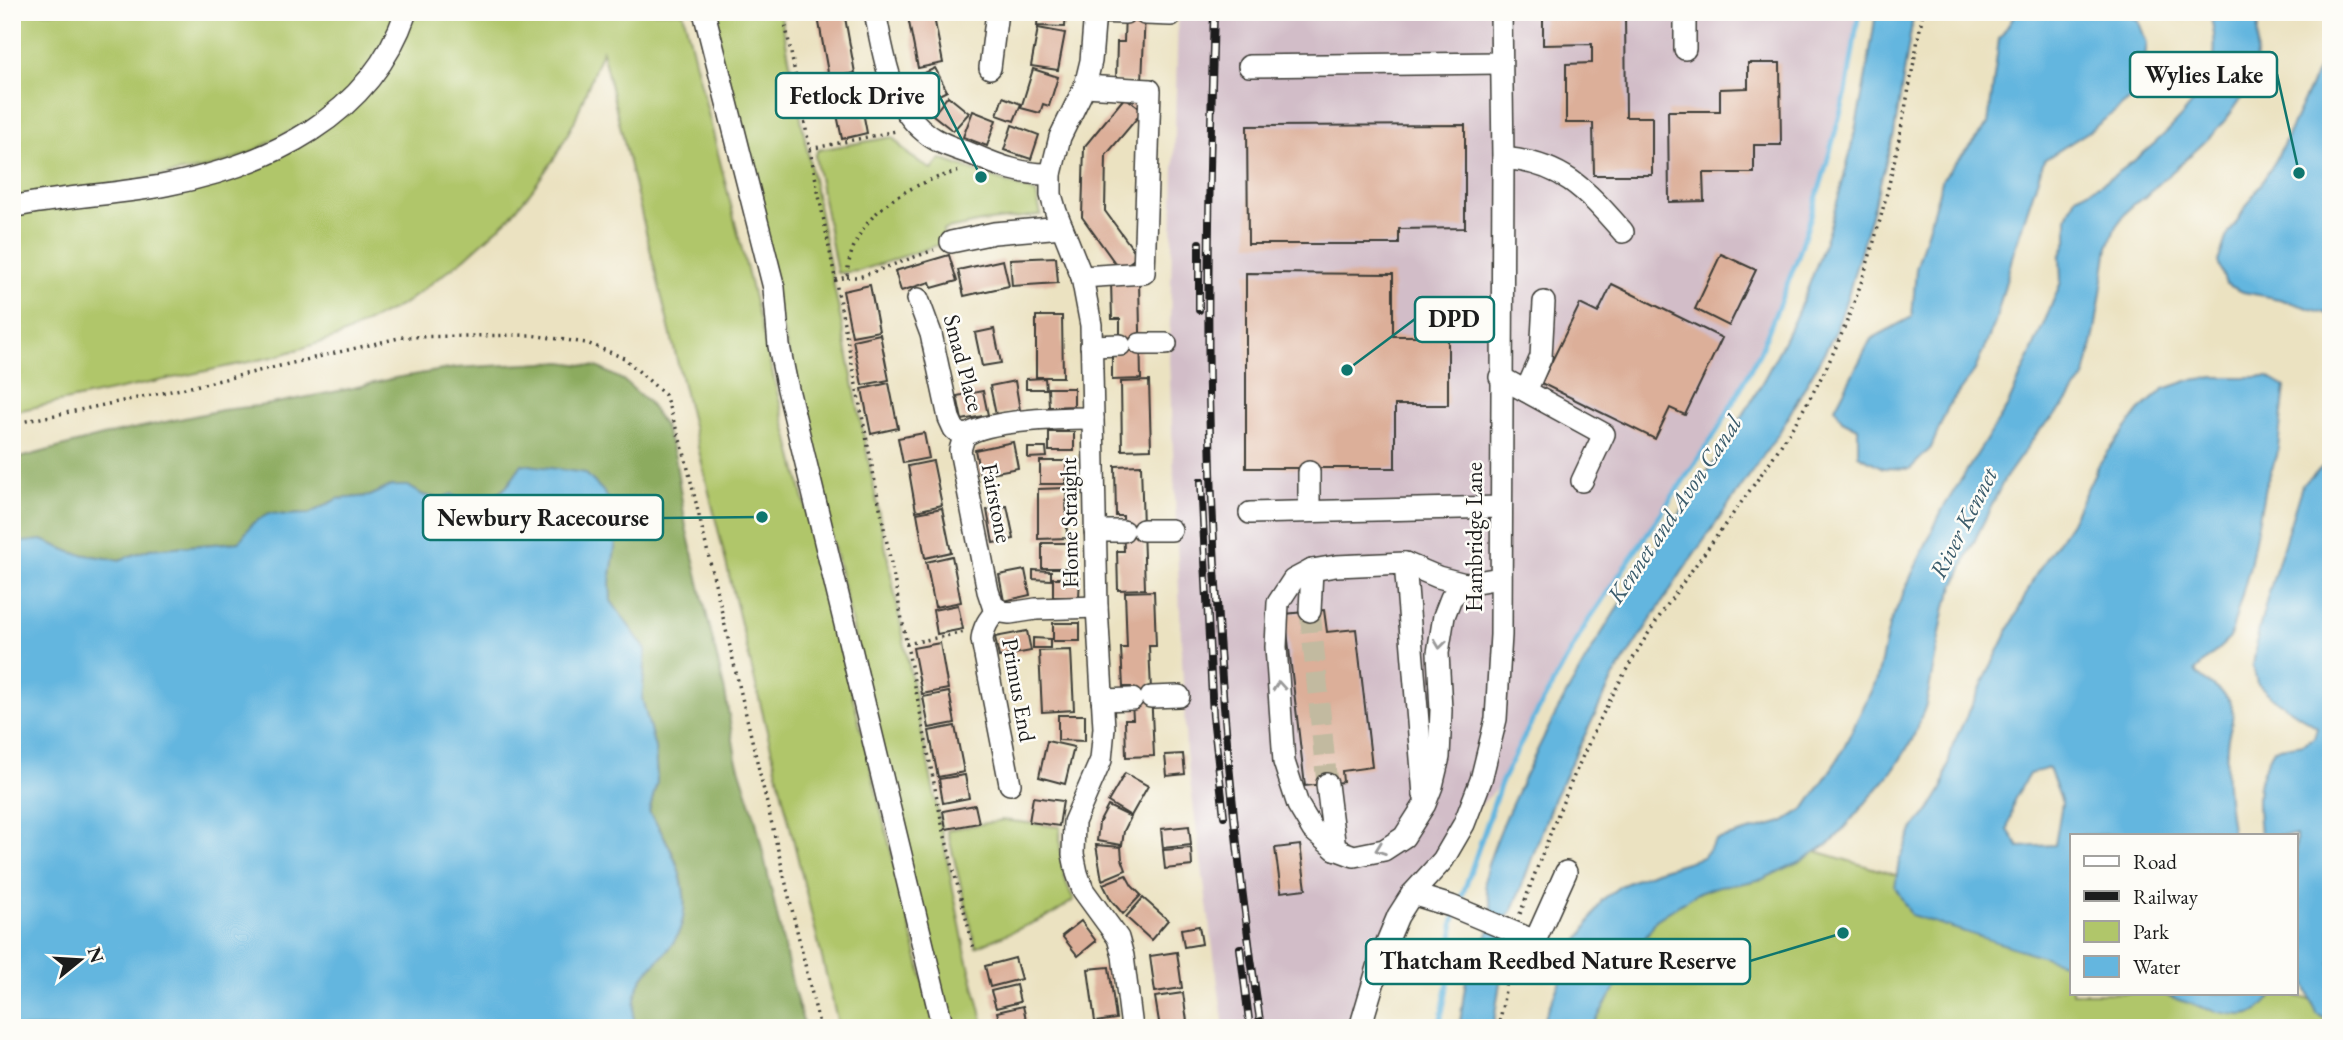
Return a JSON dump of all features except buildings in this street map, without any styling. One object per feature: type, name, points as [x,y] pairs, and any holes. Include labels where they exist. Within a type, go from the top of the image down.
[{"type":"street","points":[[12,207],[165,185],[232,169],[284,147],[334,116],[354,98],[391,47],[406,12]]},
{"type":"street","points":[[704,12],[774,288],[779,346],[787,385],[943,1028]]},
{"type":"street","points":[[875,12],[888,77],[897,98],[927,134],[993,163],[1033,175],[1051,174]]},
{"type":"street","points":[[989,68],[996,12]]},
{"type":"street","points":[[1095,12],[1171,15]]},
{"type":"street","name":"Home Straight","points":[[1095,12],[1091,61],[1085,86],[1060,137],[1051,174],[1051,195],[1082,277],[1091,325],[1097,607],[1104,747],[1074,822],[1073,854],[1083,890],[1118,938],[1123,956],[1132,1028]]},
{"type":"street","name":"Hambridge Lane","points":[[1360,1028],[1382,954],[1398,916],[1412,894],[1443,860],[1455,840],[1481,780],[1496,719],[1500,684],[1503,158],[1501,12]]},
{"type":"street","points":[[1685,12],[1685,48]]},
{"type":"street","points":[[1249,66],[1502,63]]},
{"type":"street","points":[[1082,277],[1144,273],[1150,90],[1085,86]]},
{"type":"street","points":[[1503,158],[1538,163],[1565,176],[1588,193],[1623,232]]},
{"type":"street","points":[[951,242],[994,233],[1062,227]]},
{"type":"street","name":"Smad Place","points":[[918,299],[931,334],[949,418],[954,429],[964,437]]},
{"type":"street","points":[[1526,391],[1541,356],[1544,302]]},
{"type":"street","points":[[1091,346],[1166,344]]},
{"type":"street","points":[[1500,377],[1604,434],[1582,481]]},
{"type":"street","name":"Fairstone","points":[[998,610],[993,606],[988,591],[960,450],[964,437],[975,430],[1025,421],[1093,418]]},
{"type":"street","points":[[1309,511],[1310,472]]},
{"type":"street","points":[[1250,513],[1501,507]]},
{"type":"street","points":[[1095,531],[1171,530]]},
{"type":"street","points":[[1465,584],[1451,598],[1444,616],[1438,653],[1441,710],[1438,757],[1432,786],[1424,804],[1404,837],[1384,849],[1354,856],[1335,849],[1313,830],[1298,805],[1284,762],[1276,647],[1278,603],[1293,580],[1312,570],[1336,566],[1405,564],[1465,584],[1500,578]]},
{"type":"street","points":[[1405,564],[1424,804]]},
{"type":"street","points":[[1310,611],[1312,570]]},
{"type":"street","points":[[998,610],[1010,613],[1036,609],[1097,607]]},
{"type":"street","name":"Primus End","points":[[998,610],[988,619],[982,632],[983,648],[1010,784]]},
{"type":"street","points":[[1102,701],[1179,695]]},
{"type":"street","points":[[1327,784],[1335,849]]},
{"type":"street","points":[[1412,894],[1535,941],[1566,872]]},
{"type":"path","points":[[783,12],[943,829],[974,948]]},
{"type":"path","points":[[1499,1028],[1485,920],[1570,781],[1604,708],[1643,643],[1798,416],[1835,350],[1859,289],[1881,217],[1923,12]]},
{"type":"path","points":[[810,149],[919,126]]},
{"type":"path","points":[[847,277],[848,264],[872,217],[889,201],[933,177],[962,170]]},
{"type":"path","points":[[835,280],[859,277],[946,247],[951,242]]},
{"type":"path","points":[[12,425],[195,386],[402,337],[530,335],[586,343],[624,358],[665,396],[684,452],[820,1028]]},
{"type":"path","points":[[906,644],[973,631],[982,632]]},
{"type":"shaded area","points":[[1178,12],[1859,12],[1846,93],[1822,180],[1798,257],[1760,352],[1719,428],[1586,624],[1501,783],[1464,824],[1377,946],[1350,1028],[1224,1028],[1186,752],[1169,359]]},
{"type":"green space","points":[[12,12],[400,12],[389,40],[337,106],[229,164],[12,202]]},
{"type":"green space","points":[[412,12],[683,12],[935,1028],[839,1028],[602,51],[574,122],[556,156],[532,190],[507,220],[465,258],[404,304],[338,337],[277,356],[12,412],[12,213],[132,195],[331,124]]},
{"type":"green space","points":[[708,12],[780,12],[965,950],[985,1028],[947,1028]]},
{"type":"green space","points":[[892,137],[909,155],[932,170],[941,159],[1036,193],[1041,215],[981,222],[943,230],[944,243],[859,271],[837,273],[815,156],[818,150]]},
{"type":"green space","points":[[562,362],[597,367],[623,380],[648,402],[664,426],[675,457],[686,527],[725,692],[736,758],[755,817],[793,987],[805,1028],[634,1028],[637,989],[645,975],[667,952],[679,931],[684,913],[684,896],[676,860],[649,812],[657,781],[655,748],[642,699],[646,650],[611,601],[610,582],[620,514],[522,464],[506,487],[491,499],[471,505],[458,500],[423,495],[408,486],[391,486],[370,496],[337,499],[309,514],[269,513],[252,524],[240,542],[150,549],[119,560],[73,553],[42,540],[12,550],[12,460],[114,433],[395,378],[455,368]]},
{"type":"green space","points":[[1003,820],[1060,827],[1062,865],[1074,900],[1051,915],[976,947],[947,830]]},
{"type":"green space","points":[[1786,842],[2070,927],[2070,995],[2294,995],[2331,1006],[2331,1028],[1563,1028],[1610,939]]},
{"type":"water","points":[[1876,12],[1914,12],[1894,134],[1835,333],[1779,433],[1682,572],[1613,678],[1554,798],[1513,910],[1502,928],[1506,943],[1493,1028],[1459,1028],[1470,961],[1485,940],[1491,919],[1492,911],[1485,882],[1487,868],[1523,780],[1559,708],[1599,638],[1757,391],[1810,284],[1846,169]]},
{"type":"water","points":[[2023,12],[2123,12],[2138,20],[2147,43],[2144,65],[2131,99],[2091,130],[2044,160],[2013,254],[1995,323],[1975,370],[1948,407],[1931,448],[1910,469],[1883,468],[1858,455],[1858,428],[1842,420],[1835,408],[1871,339],[1912,317],[1916,269],[1943,178],[1988,124],[1999,39],[2015,15]]},
{"type":"water","name":"River Kennet","points":[[2209,12],[2259,12],[2252,77],[2232,112],[2219,127],[2145,197],[2132,205],[2116,226],[2108,247],[2085,376],[2064,406],[2038,432],[2004,480],[1971,548],[1945,607],[1926,705],[1912,740],[1895,768],[1834,840],[1801,861],[1763,879],[1719,886],[1696,894],[1656,920],[1591,1028],[1540,1028],[1574,949],[1602,900],[1620,886],[1656,871],[1703,857],[1716,840],[1783,822],[1805,808],[1838,759],[1877,679],[1889,626],[1942,510],[2008,405],[2044,323],[2061,282],[2060,257],[2067,241],[2067,217],[2076,197],[2114,175],[2154,144],[2173,126],[2202,89],[2211,71],[2214,57],[2213,26]]},
{"type":"water","points":[[2331,42],[2331,315],[2279,299],[2243,292],[2226,284],[2218,262],[2226,238],[2276,160]]},
{"type":"water","points":[[2215,377],[2268,377],[2285,387],[2277,456],[2265,487],[2250,566],[2230,638],[2195,671],[2224,694],[2231,704],[2226,769],[2233,834],[2070,834],[2070,965],[1911,915],[1895,887],[1899,861],[1913,828],[1928,812],[1942,789],[1953,744],[2035,576],[2071,522],[2099,464],[2139,411],[2164,389],[2190,380]],"holes":[[[2049,768],[2062,803],[2055,845],[2019,847],[2008,830],[2014,800],[2029,774]]]},
{"type":"water","points":[[2331,459],[2331,1022],[2317,1014],[2301,975],[2298,949],[2298,834],[2260,834],[2258,810],[2260,781],[2274,749],[2303,744],[2314,738],[2317,727],[2273,698],[2257,683],[2253,666],[2267,599],[2302,485]]},
{"type":"water","points":[[522,464],[585,473],[620,514],[610,582],[611,601],[646,650],[642,699],[655,748],[657,782],[649,812],[675,860],[684,896],[684,914],[679,931],[667,952],[645,975],[637,989],[634,1028],[12,1028],[12,550],[23,542],[42,540],[73,553],[119,560],[150,549],[239,542],[252,524],[269,513],[309,514],[337,499],[370,496],[391,486],[408,486],[423,495],[439,499],[452,494],[465,502],[479,503],[500,493]]},
{"type":"water","points":[[2166,995],[2272,995],[2263,1006],[2246,1015],[2208,1009]]},
{"type":"waterway","name":"Kennet and Avon Canal","points":[[1459,905],[1501,783],[1529,727],[1586,624],[1719,428],[1760,352],[1798,257],[1822,180],[1846,93],[1859,12]]},
{"type":"waterway","points":[[1439,1028],[1454,952],[1453,923],[1456,914]]},
{"type":"tunnel","points":[[1310,611],[1327,784]]},
{"type":"railway","points":[[1214,12],[1208,277],[1212,510],[1226,733],[1241,881],[1261,1028]]},
{"type":"railway","points":[[1199,243],[1199,310]]},
{"type":"railway","points":[[1201,481],[1213,716],[1224,816]]},
{"type":"railway","points":[[1240,948],[1250,1028]]},
{"type":"place","name":"Wylies Lake","points":[[2299,173]]},
{"type":"place","name":"Fetlock Drive","points":[[981,177]]},
{"type":"place","name":"DPD","points":[[1347,370]]},
{"type":"place","name":"Newbury Racecourse","points":[[762,517]]},
{"type":"place","name":"Thatcham Reedbed Nature Reserve","points":[[1843,933]]}]
